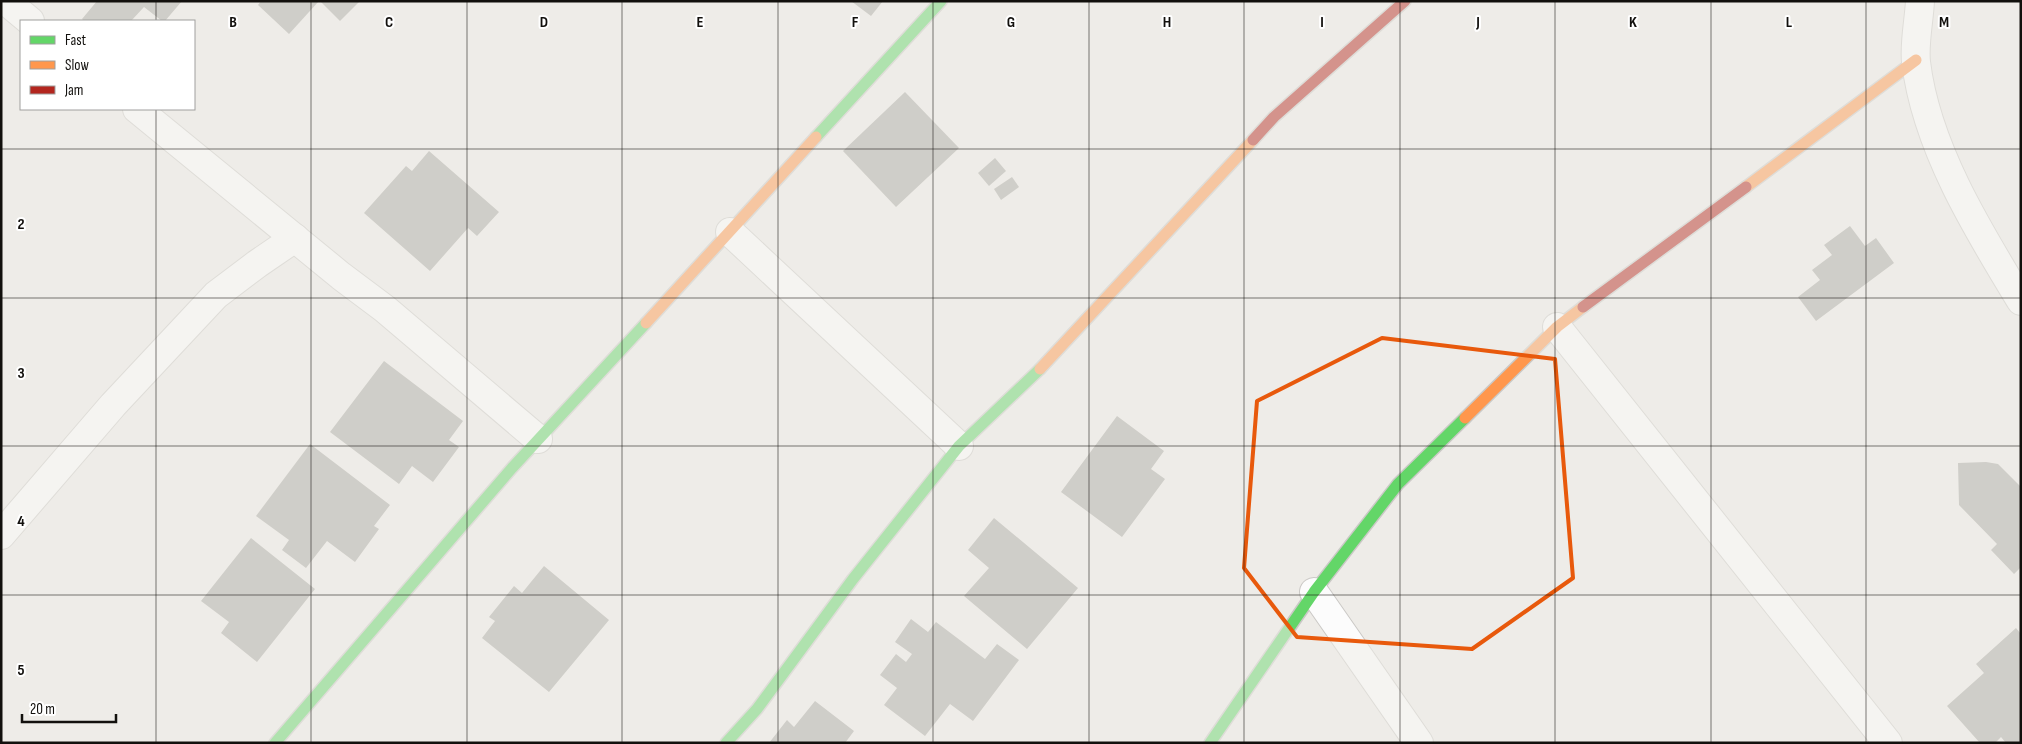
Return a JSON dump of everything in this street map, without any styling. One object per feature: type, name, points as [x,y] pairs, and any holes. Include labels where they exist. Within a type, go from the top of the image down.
[{"type":"street","points":[[6,1],[29,20]]},
{"type":"street","points":[[275,743],[538,439],[941,1]]},
{"type":"street","points":[[726,743],[757,709],[853,579],[959,446],[1053,357],[1274,117],[1405,1]]},
{"type":"street","points":[[1920,1],[1916,60],[1925,113],[1949,174],[2021,301]]},
{"type":"street","points":[[1210,743],[1314,592],[1398,484],[1557,327],[1916,60]]},
{"type":"street","points":[[138,110],[385,309],[538,439]]},
{"type":"street","points":[[730,232],[959,446]]},
{"type":"street","points":[[1,534],[113,405],[216,295],[295,238]]},
{"type":"street","points":[[1557,327],[1888,743]]},
{"type":"street","points":[[1314,592],[1419,743]]},
{"type":"highlighted area","points":[[1382,338],[1555,359],[1573,578],[1472,649],[1297,637],[1244,568],[1257,401]]},
{"type":"building","points":[[97,1],[182,1],[166,20],[161,20],[144,7],[132,20],[82,19]]},
{"type":"building","points":[[261,1],[319,1],[289,34],[258,5]]},
{"type":"building","points":[[320,1],[360,1],[340,21]]},
{"type":"building","points":[[851,1],[883,1],[871,16]]},
{"type":"building","points":[[905,92],[959,148],[896,207],[843,151]]},
{"type":"building","points":[[429,151],[499,212],[477,236],[468,228],[430,271],[364,213],[406,166],[412,171]]},
{"type":"building","points":[[995,158],[1006,171],[989,186],[978,173]]},
{"type":"building","points":[[1012,177],[1019,187],[1001,200],[994,189]]},
{"type":"building","points":[[1850,226],[1865,246],[1876,238],[1894,263],[1816,321],[1798,297],[1820,280],[1812,270],[1832,255],[1824,245]]},
{"type":"building","points":[[384,361],[463,421],[449,440],[459,447],[433,482],[412,466],[399,484],[330,432]]},
{"type":"building","points":[[1117,416],[1164,451],[1151,469],[1165,479],[1122,537],[1061,492]]},
{"type":"building","points":[[310,444],[390,505],[374,526],[379,529],[355,562],[327,541],[306,568],[282,550],[289,540],[256,516]]},
{"type":"building","points":[[1986,462],[1998,464],[2021,487],[2021,569],[2014,574],[1991,550],[1997,544],[1959,505],[1958,463]]},
{"type":"building","points":[[994,518],[1078,588],[1027,649],[964,596],[989,568],[968,550]]},
{"type":"building","points":[[251,538],[315,589],[257,662],[221,633],[229,622],[201,601]]},
{"type":"building","points":[[544,566],[609,620],[549,692],[482,638],[495,621],[489,617],[514,586],[522,593]]},
{"type":"building","points":[[911,619],[928,632],[936,622],[985,659],[997,644],[1019,660],[973,721],[950,704],[925,736],[884,705],[897,688],[880,675],[896,654],[906,662],[912,654],[895,642]]},
{"type":"building","points":[[2016,628],[2021,634],[2021,743],[2006,743],[2001,737],[1995,743],[1980,743],[1947,706],[1984,673],[1976,664]]},
{"type":"building","points":[[815,701],[854,731],[845,743],[769,743],[787,720],[794,727]]},
{"type":"traffic: fast","points":[[816,137],[941,1]]},
{"type":"traffic: fast","points":[[275,743],[512,468],[646,323]]},
{"type":"traffic: fast","points":[[726,743],[757,709],[853,579],[959,446],[1040,369]]},
{"type":"traffic: fast","points":[[1210,743],[1314,592],[1398,484],[1465,418]]},
{"type":"traffic: slow","points":[[1746,187],[1916,60]]},
{"type":"traffic: slow","points":[[646,323],[816,137]]},
{"type":"traffic: slow","points":[[1040,369],[1253,140]]},
{"type":"traffic: slow","points":[[1465,418],[1557,327],[1583,307]]},
{"type":"traffic: jam","points":[[1253,140],[1274,117],[1405,1]]},
{"type":"traffic: jam","points":[[1583,307],[1746,187]]}]
